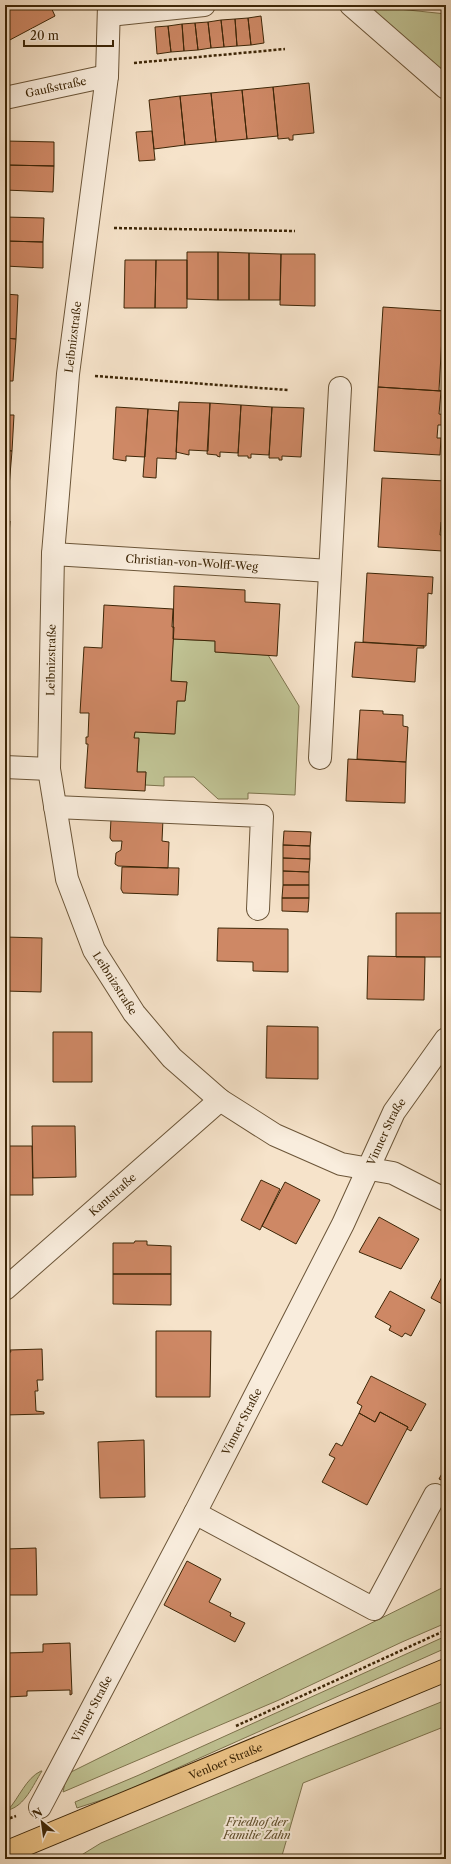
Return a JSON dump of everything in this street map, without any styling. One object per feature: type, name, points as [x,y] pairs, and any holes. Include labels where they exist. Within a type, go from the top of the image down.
[{"type":"main road","name":"Venloer Straße","points":[[5,1853],[446,1670]]},
{"type":"street","points":[[109,10],[204,5]]},
{"type":"street","points":[[351,5],[446,88]]},
{"type":"street","name":"Leibnizstraße","points":[[109,10],[107,71],[68,374],[54,554],[49,769],[67,879],[94,950],[134,1013],[172,1058],[220,1100],[275,1135],[341,1164],[393,1173],[446,1200]]},
{"type":"street","name":"Gaußstraße","points":[[5,98],[107,71]]},
{"type":"street","points":[[320,758],[340,388]]},
{"type":"street","name":"Christian-von-Wolff-Weg","points":[[54,554],[330,571]]},
{"type":"street","points":[[5,767],[49,769]]},
{"type":"street","points":[[55,807],[262,816],[258,909]]},
{"type":"street","name":"Vinner Straße","points":[[40,1807],[195,1514],[343,1224],[394,1112],[446,1039]]},
{"type":"street","name":"Kantstraße","points":[[5,1289],[220,1100]]},
{"type":"street","points":[[195,1514],[374,1609],[435,1495]]},
{"type":"path","points":[[107,71],[285,49]]},
{"type":"path","points":[[87,228],[295,231]]},
{"type":"path","points":[[68,374],[288,390]]},
{"type":"path","points":[[233,1727],[446,1630]]},
{"type":"path","points":[[5,1820],[40,1807]]},
{"type":"green space","points":[[361,5],[446,14],[446,78]]},
{"type":"green space","points":[[173,639],[215,641],[215,652],[268,655],[299,706],[295,795],[248,793],[248,799],[218,799],[194,777],[164,777],[164,786],[145,785],[146,772],[137,772],[139,739],[134,738],[135,732],[174,734],[177,701],[185,701],[187,682],[171,681]]},
{"type":"green space","points":[[446,1586],[446,1623],[279,1700],[63,1792],[67,1774]]},
{"type":"green space","points":[[446,1636],[446,1648],[117,1795],[77,1808],[75,1802],[139,1775]]},
{"type":"green space","name":"Friedhof der Familie Zahn","points":[[446,1700],[446,1726],[303,1783],[281,1859],[75,1859],[101,1843],[305,1757]]},
{"type":"green space","points":[[41,1771],[24,1800],[14,1808],[8,1810],[31,1778]]},
{"type":"building","points":[[5,5],[50,5],[55,16],[6,42]]},
{"type":"building","points":[[261,16],[264,43],[251,45],[248,18]]},
{"type":"building","points":[[248,18],[251,45],[237,46],[235,19]]},
{"type":"building","points":[[235,19],[237,46],[224,47],[221,20]]},
{"type":"building","points":[[221,20],[224,47],[211,48],[208,22]]},
{"type":"building","points":[[208,22],[211,48],[198,50],[195,23]]},
{"type":"building","points":[[195,23],[198,50],[184,51],[182,24]]},
{"type":"building","points":[[182,24],[184,51],[171,52],[168,26]]},
{"type":"building","points":[[168,26],[171,52],[157,54],[155,27]]},
{"type":"building","points":[[309,83],[314,133],[293,135],[293,140],[289,140],[289,138],[278,139],[273,87]]},
{"type":"building","points":[[273,87],[278,136],[247,139],[242,90]]},
{"type":"building","points":[[242,90],[247,139],[216,142],[211,93]]},
{"type":"building","points":[[211,93],[216,142],[185,145],[180,96]]},
{"type":"building","points":[[180,96],[185,145],[154,149],[149,100]]},
{"type":"building","points":[[152,131],[155,160],[139,161],[136,132]]},
{"type":"building","points":[[5,141],[54,142],[54,166],[5,165]]},
{"type":"building","points":[[5,165],[54,166],[53,192],[5,190]]},
{"type":"building","points":[[5,217],[44,218],[43,242],[5,241]]},
{"type":"building","points":[[5,241],[43,242],[43,268],[5,266]]},
{"type":"building","points":[[187,252],[218,252],[218,300],[187,299]]},
{"type":"building","points":[[218,252],[249,253],[249,300],[218,300]]},
{"type":"building","points":[[249,253],[281,254],[280,300],[249,300]]},
{"type":"building","points":[[281,254],[315,254],[315,306],[280,305]]},
{"type":"building","points":[[125,260],[156,260],[155,308],[124,308]]},
{"type":"building","points":[[156,260],[187,260],[187,308],[155,308]]},
{"type":"building","points":[[5,294],[18,295],[16,339],[5,338]]},
{"type":"building","points":[[383,307],[445,311],[445,319],[443,319],[439,390],[441,391],[378,387]]},
{"type":"building","points":[[5,338],[16,339],[13,381],[5,381]]},
{"type":"building","points":[[378,387],[441,391],[439,414],[446,415],[445,425],[438,425],[437,438],[441,438],[440,455],[374,451]]},
{"type":"building","points":[[179,402],[210,403],[208,451],[189,450],[189,455],[176,452]]},
{"type":"building","points":[[210,403],[241,405],[238,453],[220,452],[220,457],[217,455],[207,454]]},
{"type":"building","points":[[241,405],[272,407],[269,455],[251,454],[251,458],[248,458],[248,456],[238,456]]},
{"type":"building","points":[[116,407],[148,409],[145,457],[126,456],[126,461],[113,459]]},
{"type":"building","points":[[272,407],[304,408],[301,457],[282,456],[282,460],[279,460],[279,458],[269,458]]},
{"type":"building","points":[[148,409],[178,411],[176,459],[157,458],[156,478],[143,477]]},
{"type":"building","points":[[5,415],[14,415],[12,451],[5,450]]},
{"type":"building","points":[[5,450],[12,451],[9,487],[5,486]]},
{"type":"building","points":[[382,478],[446,481],[446,498],[442,498],[442,511],[446,511],[446,522],[441,522],[440,535],[445,535],[443,551],[378,547]]},
{"type":"building","points":[[5,521],[10,521],[7,564],[5,564]]},
{"type":"building","points":[[367,573],[433,577],[432,594],[428,593],[426,646],[363,642]]},
{"type":"building","points":[[174,586],[245,590],[245,602],[280,604],[277,656],[215,652],[215,641],[173,639]]},
{"type":"building","points":[[104,605],[173,609],[172,627],[174,627],[171,681],[187,682],[185,701],[177,701],[175,734],[135,732],[134,738],[139,738],[137,772],[146,772],[145,791],[85,788],[88,744],[86,744],[86,737],[88,737],[89,713],[80,713],[84,647],[102,648]]},
{"type":"building","points":[[355,642],[424,646],[424,648],[417,648],[415,682],[352,677]]},
{"type":"building","points":[[360,710],[383,711],[383,714],[403,715],[403,726],[408,727],[406,762],[357,759]]},
{"type":"building","points":[[348,759],[406,762],[405,803],[346,801]]},
{"type":"building","points":[[111,819],[163,819],[162,841],[169,842],[168,868],[118,866],[115,864],[116,853],[121,850],[122,841],[112,841],[110,838]]},
{"type":"building","points":[[284,831],[311,832],[310,846],[283,845]]},
{"type":"building","points":[[283,845],[310,846],[310,859],[283,858]]},
{"type":"building","points":[[283,858],[310,859],[309,872],[283,871]]},
{"type":"building","points":[[122,867],[179,868],[178,895],[123,893],[121,889]]},
{"type":"building","points":[[283,871],[309,872],[309,885],[283,885]]},
{"type":"building","points":[[283,885],[309,885],[309,898],[282,898]]},
{"type":"building","points":[[282,898],[309,898],[308,912],[282,911]]},
{"type":"building","points":[[396,913],[446,913],[446,957],[396,957]]},
{"type":"building","points":[[218,928],[288,929],[288,972],[253,971],[253,962],[217,961]]},
{"type":"building","points":[[5,937],[42,938],[41,992],[5,991]]},
{"type":"building","points":[[368,956],[425,957],[424,1000],[367,999]]},
{"type":"building","points":[[267,1026],[318,1027],[318,1079],[266,1078]]},
{"type":"building","points":[[53,1032],[92,1032],[92,1082],[53,1082]]},
{"type":"building","points":[[32,1126],[75,1126],[76,1177],[33,1178]]},
{"type":"building","points":[[5,1146],[32,1146],[33,1195],[5,1195]]},
{"type":"building","points":[[261,1180],[280,1189],[260,1230],[241,1220]]},
{"type":"building","points":[[285,1182],[320,1200],[296,1244],[262,1226]]},
{"type":"building","points":[[379,1217],[419,1239],[401,1269],[359,1252]]},
{"type":"building","points":[[135,1241],[147,1241],[147,1245],[171,1246],[171,1274],[113,1274],[113,1243],[134,1243]]},
{"type":"building","points":[[446,1269],[446,1306],[431,1298]]},
{"type":"building","points":[[113,1274],[171,1274],[171,1305],[113,1304]]},
{"type":"building","points":[[390,1291],[425,1310],[411,1336],[405,1333],[402,1337],[389,1330],[391,1326],[375,1317]]},
{"type":"building","points":[[156,1331],[211,1331],[210,1397],[156,1397]]},
{"type":"building","points":[[42,1349],[43,1380],[37,1380],[38,1391],[35,1391],[36,1411],[44,1412],[44,1414],[5,1415],[5,1352],[11,1352],[10,1350]]},
{"type":"building","points":[[371,1376],[426,1404],[411,1431],[407,1429],[408,1427],[380,1412],[375,1422],[359,1413],[362,1406],[357,1403]]},
{"type":"building","points":[[380,1412],[408,1427],[367,1505],[322,1482],[335,1458],[329,1455],[336,1443],[342,1446],[359,1413],[375,1422]]},
{"type":"building","points":[[144,1440],[145,1497],[100,1498],[98,1442]]},
{"type":"building","points":[[446,1466],[446,1482],[439,1479]]},
{"type":"building","points":[[36,1548],[37,1595],[7,1595],[6,1549]]},
{"type":"building","points":[[187,1561],[221,1579],[209,1602],[231,1613],[230,1616],[245,1623],[235,1642],[164,1605]]},
{"type":"building","points":[[70,1643],[72,1694],[70,1695],[70,1690],[27,1691],[27,1696],[7,1697],[6,1653],[43,1652],[43,1644]]}]
